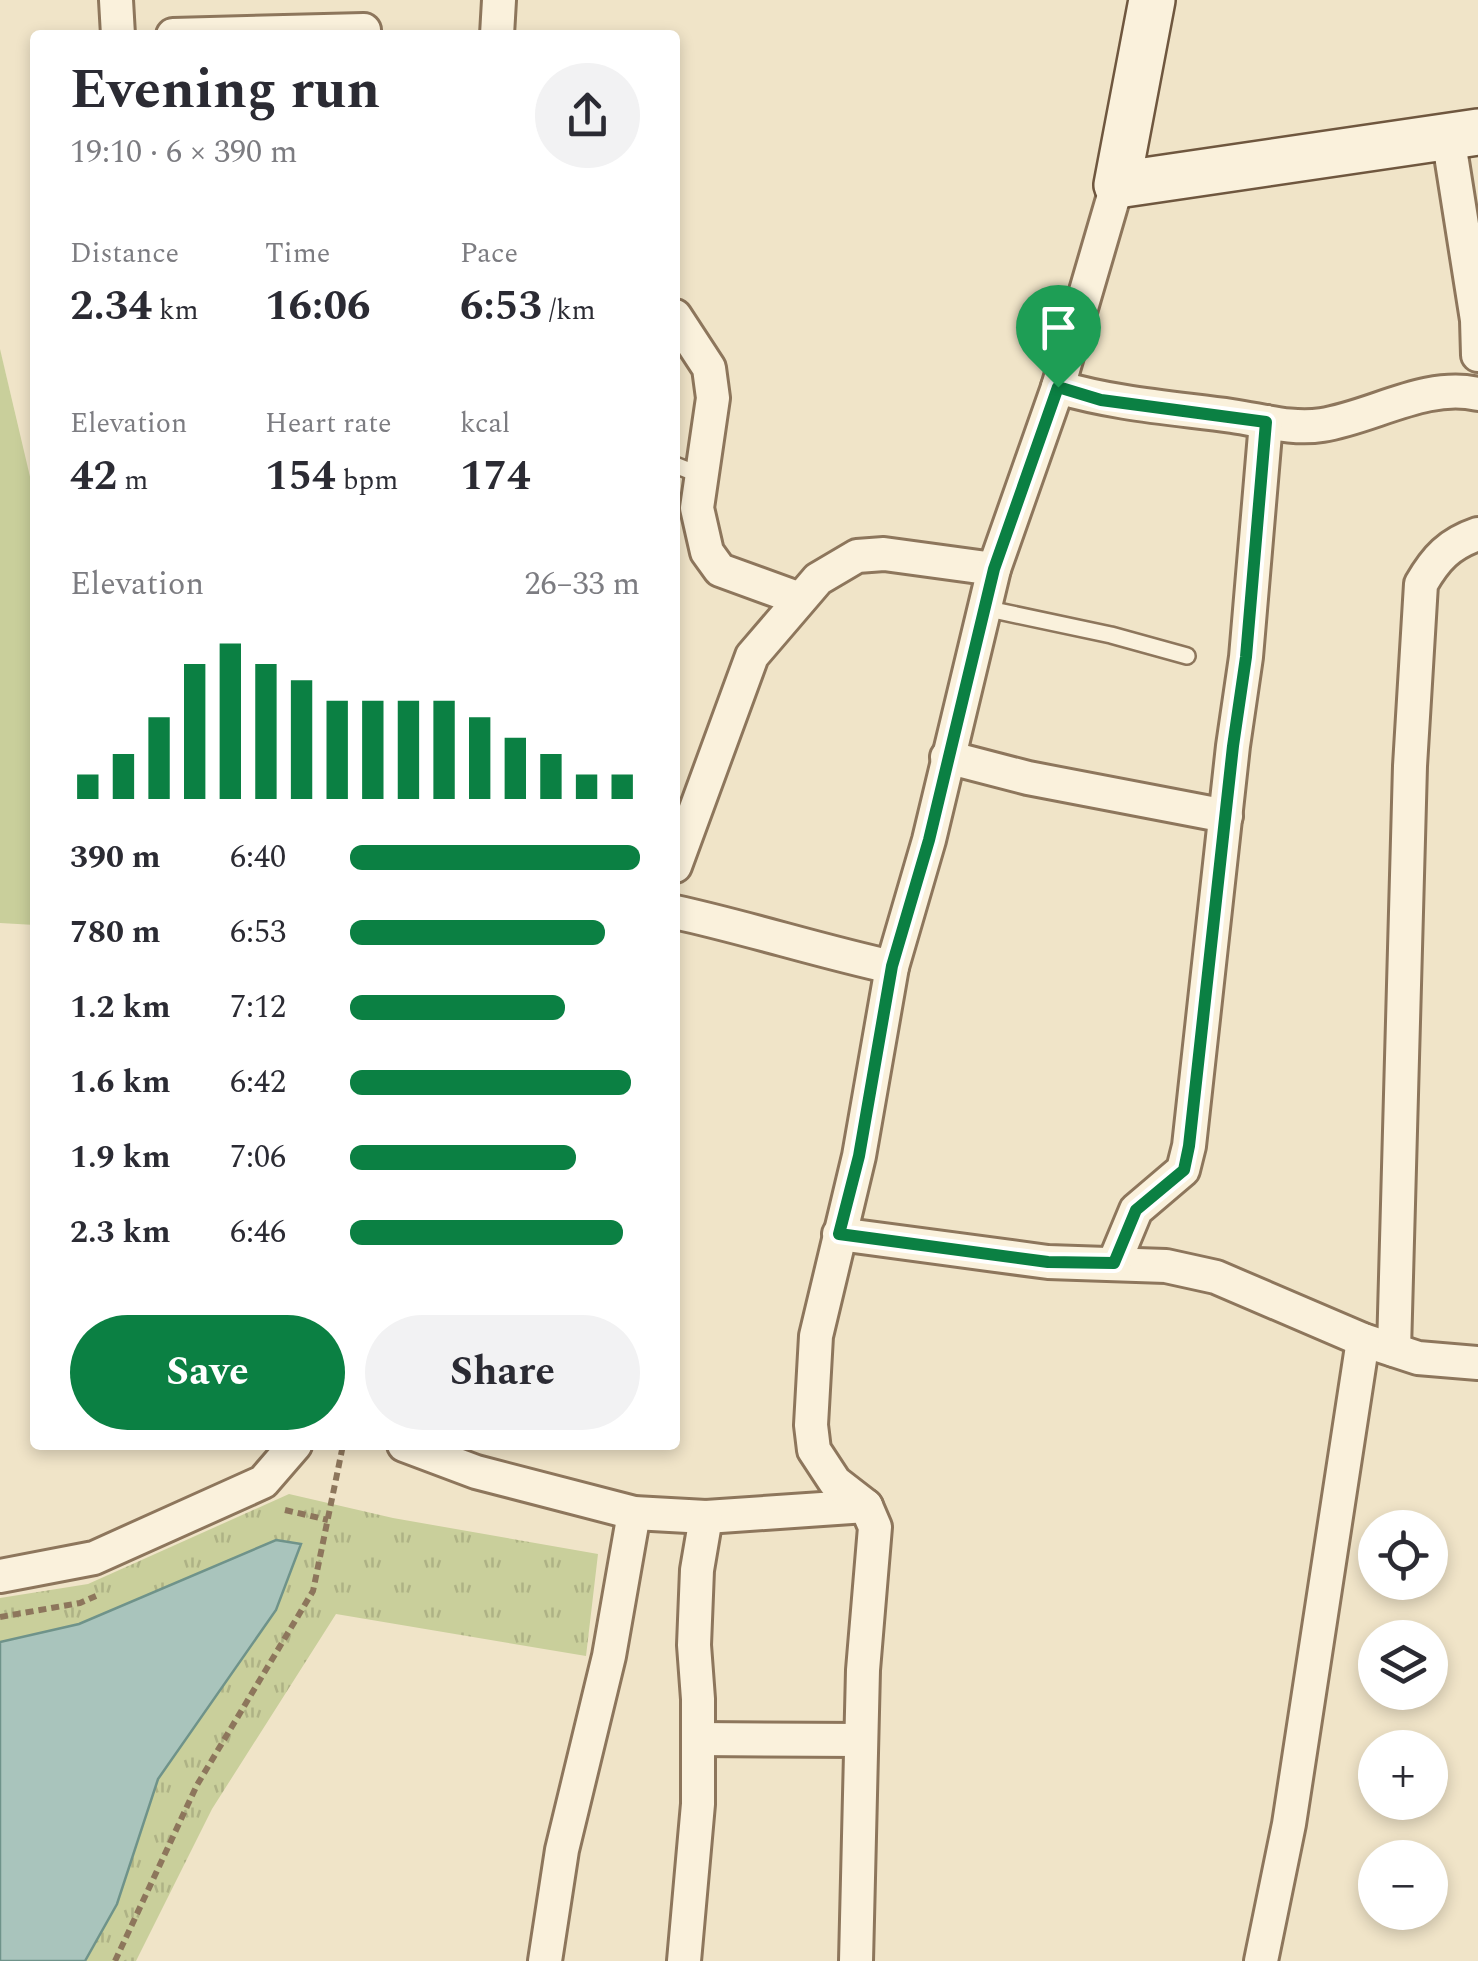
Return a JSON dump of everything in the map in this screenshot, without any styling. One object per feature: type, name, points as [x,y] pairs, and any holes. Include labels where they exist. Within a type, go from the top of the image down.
[{"type":"street","points":[[116,0],[118,30]]},
{"type":"street","points":[[497,30],[500,0]]},
{"type":"street","points":[[856,1961],[863,1670],[876,1546],[866,1506],[835,1482],[814,1450],[811,1425],[816,1336],[859,1156],[892,966],[929,840],[994,569],[1058,387],[1117,185],[1152,0]]},
{"type":"street","points":[[248,30],[368,22]]},
{"type":"street","points":[[1117,185],[1463,134],[1478,355]]},
{"type":"street","points":[[680,324],[709,368],[713,398],[688,470],[706,552],[720,570],[800,599]]},
{"type":"street","points":[[1058,387],[1101,400],[1319,426],[1423,396],[1464,390],[1478,394]]},
{"type":"street","points":[[1114,1263],[1136,1210],[1184,1170],[1246,657],[1266,422]]},
{"type":"street","points":[[1394,1350],[1410,766],[1421,584],[1436,558],[1457,541],[1478,534]]},
{"type":"street","points":[[680,852],[752,656],[818,578],[857,556],[884,554],[994,569]]},
{"type":"street","points":[[947,758],[1028,778],[1226,816]]},
{"type":"street","points":[[680,913],[732,924],[802,947],[892,966]]},
{"type":"street","points":[[839,1234],[1048,1262],[1166,1266],[1216,1277],[1363,1340],[1418,1358],[1478,1363]]},
{"type":"street","points":[[1261,1961],[1289,1824],[1363,1340]]},
{"type":"street","points":[[0,1576],[94,1558],[111,1551],[264,1482],[291,1450]]},
{"type":"street","points":[[417,1450],[476,1472],[634,1514],[706,1517],[866,1506]]},
{"type":"street","points":[[545,1961],[562,1850],[610,1656],[634,1514]]},
{"type":"street","points":[[684,1961],[698,1804],[694,1645],[697,1570],[706,1517]]},
{"type":"street","points":[[698,1739],[862,1740]]},
{"type":"lane","points":[[984,608],[1112,635],[1187,656]]},
{"type":"path","points":[[115,1961],[197,1785],[313,1592],[342,1450]]},
{"type":"green space","points":[[0,349],[30,477],[30,925],[0,923]]},
{"type":"green space","points":[[289,1494],[393,1518],[598,1554],[586,1656],[336,1614],[212,1809],[136,1961],[85,1961],[117,1904],[158,1779],[276,1610],[276,1540],[79,1624],[0,1642],[0,1598],[88,1584]]},
{"type":"water","points":[[276,1540],[301,1544],[276,1610],[158,1779],[117,1904],[85,1961],[0,1961],[0,1642],[79,1624]]},
{"type":"route","points":[[1058,387],[1101,400],[1266,422],[1246,657],[1189,1146],[1184,1170],[1136,1210],[1114,1263],[1048,1262],[839,1234],[859,1156],[892,966],[929,840],[994,569],[1058,387]]}]
